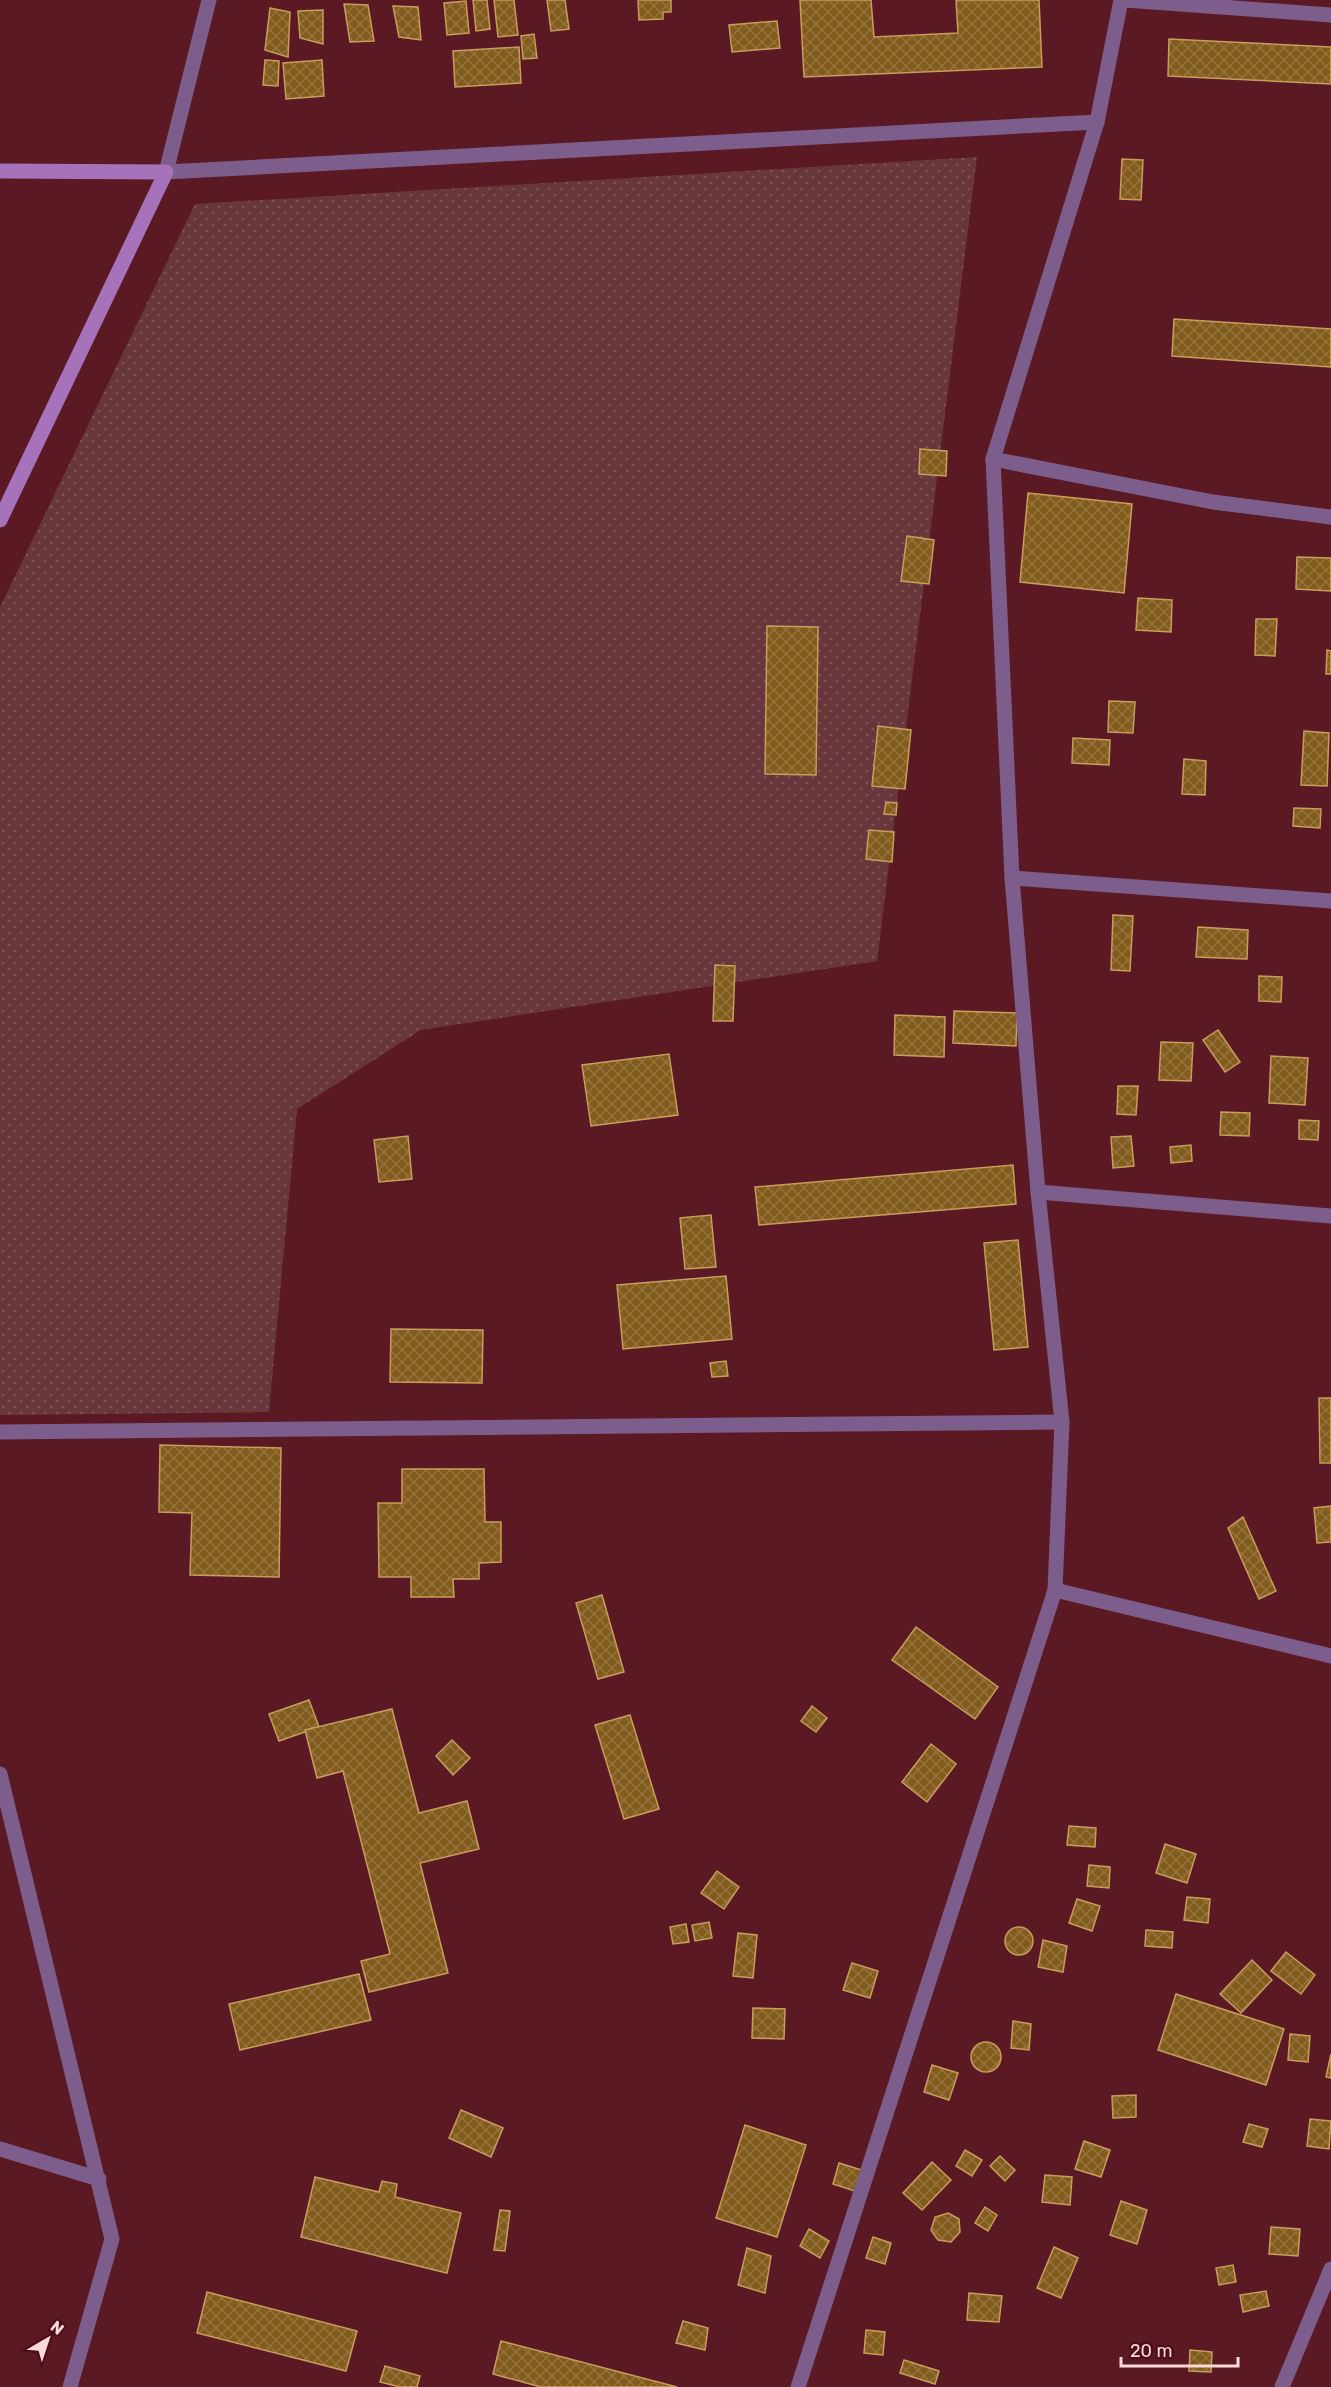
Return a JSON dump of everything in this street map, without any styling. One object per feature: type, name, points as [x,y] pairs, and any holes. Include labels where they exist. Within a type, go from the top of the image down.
[{"type":"street","points":[[0,520],[166,172],[209,0]]},
{"type":"street","points":[[798,2387],[1055,1590],[1062,1422],[1038,1192],[1012,878],[993,459],[1097,122],[1123,0],[1331,15]]},
{"type":"street","points":[[0,171],[166,172],[1097,122]]},
{"type":"street","points":[[993,459],[1213,502],[1331,517]]},
{"type":"street","points":[[1012,878],[1331,901]]},
{"type":"street","points":[[1038,1192],[1331,1216]]},
{"type":"street","points":[[0,1432],[1062,1422]]},
{"type":"street","points":[[1055,1590],[1331,1656]]},
{"type":"street","points":[[0,1774],[112,2239],[70,2387]]},
{"type":"street","points":[[0,2149],[99,2179]]},
{"type":"street","points":[[1282,2387],[1331,2269]]},
{"type":"shaded area","points":[[977,157],[877,961],[421,1030],[297,1109],[269,1412],[0,1415],[0,607],[195,204]]},
{"type":"building","points":[[473,0],[487,0],[490,29],[476,31]]},
{"type":"building","points":[[494,0],[514,0],[518,35],[498,37]]},
{"type":"building","points":[[547,0],[565,0],[569,29],[551,31]]},
{"type":"building","points":[[638,0],[671,0],[671,12],[663,12],[663,19],[639,20]]},
{"type":"building","points":[[800,0],[871,0],[874,37],[958,33],[956,0],[1039,0],[1042,67],[804,77]]},
{"type":"building","points":[[466,1],[469,33],[447,35],[444,3]]},
{"type":"building","points":[[344,4],[368,5],[374,41],[350,42]]},
{"type":"building","points":[[393,6],[418,7],[421,40],[399,37]]},
{"type":"building","points":[[270,8],[290,12],[288,57],[265,50]]},
{"type":"building","points":[[323,10],[323,44],[300,38],[298,11]]},
{"type":"building","points":[[777,21],[780,48],[732,52],[729,25]]},
{"type":"building","points":[[534,34],[537,58],[523,59],[521,36]]},
{"type":"building","points":[[1169,39],[1331,47],[1331,84],[1168,76]]},
{"type":"building","points":[[519,47],[521,83],[455,87],[453,51]]},
{"type":"building","points":[[265,60],[279,61],[278,86],[263,85]]},
{"type":"building","points":[[322,60],[324,96],[286,99],[283,63]]},
{"type":"building","points":[[1122,159],[1143,160],[1141,200],[1120,199]]},
{"type":"building","points":[[1174,319],[1331,329],[1331,367],[1172,356]]},
{"type":"building","points":[[920,449],[947,451],[946,476],[919,474]]},
{"type":"building","points":[[1028,493],[1132,504],[1124,593],[1020,582]]},
{"type":"building","points":[[907,536],[934,540],[929,584],[901,581]]},
{"type":"building","points":[[1297,557],[1331,558],[1331,591],[1296,589]]},
{"type":"building","points":[[1138,598],[1172,600],[1171,632],[1136,630]]},
{"type":"building","points":[[1256,619],[1277,619],[1275,656],[1255,655]]},
{"type":"building","points":[[767,626],[818,627],[816,775],[765,774]]},
{"type":"building","points":[[1327,650],[1331,651],[1331,674],[1326,674]]},
{"type":"building","points":[[1109,701],[1135,702],[1133,733],[1108,732]]},
{"type":"building","points":[[878,726],[911,730],[905,789],[872,786]]},
{"type":"building","points":[[1304,731],[1329,733],[1327,786],[1301,785]]},
{"type":"building","points":[[1073,738],[1110,740],[1109,765],[1072,763]]},
{"type":"building","points":[[1184,759],[1206,761],[1205,795],[1182,794]]},
{"type":"building","points":[[886,802],[897,803],[896,815],[884,814]]},
{"type":"building","points":[[1294,808],[1321,809],[1320,828],[1293,826]]},
{"type":"building","points":[[869,830],[894,832],[892,862],[866,859]]},
{"type":"building","points":[[1113,915],[1133,916],[1130,971],[1111,970]]},
{"type":"building","points":[[1198,927],[1248,930],[1247,959],[1196,957]]},
{"type":"building","points":[[715,965],[735,966],[733,1021],[713,1021]]},
{"type":"building","points":[[1259,976],[1282,977],[1281,1002],[1259,1001]]},
{"type":"building","points":[[954,1011],[1017,1013],[1016,1046],[953,1043]]},
{"type":"building","points":[[895,1015],[945,1017],[944,1057],[894,1055]]},
{"type":"building","points":[[1218,1030],[1240,1062],[1225,1072],[1203,1040]]},
{"type":"building","points":[[1161,1042],[1193,1043],[1191,1081],[1159,1080]]},
{"type":"building","points":[[669,1054],[678,1115],[591,1126],[582,1065]]},
{"type":"building","points":[[1271,1056],[1308,1058],[1305,1105],[1269,1103]]},
{"type":"building","points":[[1118,1086],[1138,1086],[1136,1115],[1117,1114]]},
{"type":"building","points":[[1221,1112],[1250,1113],[1249,1136],[1220,1135]]},
{"type":"building","points":[[1299,1120],[1319,1121],[1318,1140],[1299,1139]]},
{"type":"building","points":[[408,1136],[412,1179],[379,1182],[374,1140]]},
{"type":"building","points":[[1131,1136],[1134,1166],[1113,1168],[1111,1137]]},
{"type":"building","points":[[1191,1145],[1192,1161],[1171,1163],[1170,1147]]},
{"type":"building","points":[[1013,1165],[1016,1204],[759,1225],[755,1187]]},
{"type":"building","points":[[711,1215],[716,1267],[685,1269],[680,1218]]},
{"type":"building","points":[[1018,1240],[1028,1347],[994,1350],[984,1243]]},
{"type":"building","points":[[726,1276],[732,1339],[623,1349],[617,1285]]},
{"type":"building","points":[[391,1329],[483,1330],[482,1383],[390,1382]]},
{"type":"building","points":[[726,1361],[728,1376],[712,1377],[710,1363]]},
{"type":"building","points":[[1319,1398],[1331,1398],[1331,1463],[1320,1463]]},
{"type":"building","points":[[160,1445],[281,1448],[279,1577],[190,1575],[192,1513],[159,1512]]},
{"type":"building","points":[[402,1469],[484,1469],[485,1522],[501,1522],[501,1562],[479,1563],[479,1579],[453,1579],[454,1597],[411,1597],[411,1577],[379,1577],[378,1503],[402,1503]]},
{"type":"building","points":[[1331,1506],[1331,1542],[1317,1543],[1314,1508]]},
{"type":"building","points":[[1243,1517],[1276,1591],[1259,1599],[1228,1528]]},
{"type":"building","points":[[602,1595],[624,1672],[598,1679],[576,1603]]},
{"type":"building","points":[[916,1627],[998,1687],[975,1719],[892,1660]]},
{"type":"building","points":[[309,1700],[319,1727],[279,1741],[269,1714]]},
{"type":"building","points":[[812,1706],[827,1718],[816,1732],[801,1721]]},
{"type":"building","points":[[392,1709],[419,1813],[467,1801],[479,1849],[420,1863],[448,1973],[369,1992],[361,1961],[390,1954],[343,1771],[317,1778],[305,1730]]},
{"type":"building","points":[[630,1715],[659,1809],[624,1819],[595,1725]]},
{"type":"building","points":[[452,1740],[470,1758],[453,1775],[436,1756]]},
{"type":"building","points":[[931,1744],[956,1764],[927,1802],[902,1782]]},
{"type":"building","points":[[1069,1826],[1096,1828],[1095,1847],[1067,1845]]},
{"type":"building","points":[[1165,1844],[1196,1854],[1187,1883],[1156,1873]]},
{"type":"building","points":[[1089,1865],[1110,1867],[1109,1888],[1087,1886]]},
{"type":"building","points":[[717,1871],[739,1887],[724,1909],[701,1893]]},
{"type":"building","points":[[1187,1897],[1210,1899],[1208,1923],[1184,1920]]},
{"type":"building","points":[[1077,1899],[1100,1906],[1092,1931],[1069,1923]]},
{"type":"building","points":[[709,1922],[712,1938],[695,1941],[692,1925]]},
{"type":"building","points":[[686,1924],[689,1942],[673,1944],[670,1927]]},
{"type":"building","points":[[1019,1927],[1029,1931],[1033,1941],[1029,1951],[1019,1955],[1009,1951],[1005,1941],[1009,1931]]},
{"type":"building","points":[[1146,1930],[1173,1932],[1172,1948],[1145,1946]]},
{"type":"building","points":[[738,1933],[757,1935],[753,1978],[733,1976]]},
{"type":"building","points":[[1043,1940],[1067,1946],[1063,1972],[1038,1967]]},
{"type":"building","points":[[1286,1952],[1315,1975],[1301,1994],[1271,1971]]},
{"type":"building","points":[[1252,1960],[1272,1980],[1241,2013],[1220,1994]]},
{"type":"building","points":[[852,1963],[878,1971],[870,1998],[843,1990]]},
{"type":"building","points":[[359,1974],[371,2020],[240,2050],[229,2004]]},
{"type":"building","points":[[1176,1994],[1284,2029],[1266,2085],[1158,2050]]},
{"type":"building","points":[[753,2008],[785,2009],[784,2039],[752,2038]]},
{"type":"building","points":[[1013,2021],[1031,2024],[1029,2050],[1011,2048]]},
{"type":"building","points":[[1290,2034],[1310,2036],[1308,2062],[1288,2060]]},
{"type":"building","points":[[986,2042],[997,2046],[1001,2057],[997,2068],[986,2072],[975,2068],[971,2057],[975,2046]]},
{"type":"building","points":[[1331,2054],[1331,2078],[1326,2077]]},
{"type":"building","points":[[932,2065],[958,2073],[949,2100],[924,2092]]},
{"type":"building","points":[[1136,2095],[1136,2117],[1113,2118],[1112,2096]]},
{"type":"building","points":[[461,2110],[503,2128],[491,2157],[449,2138]]},
{"type":"building","points":[[1310,2119],[1331,2121],[1329,2149],[1307,2146]]},
{"type":"building","points":[[1249,2124],[1268,2129],[1262,2147],[1243,2142]]},
{"type":"building","points":[[745,2125],[806,2145],[777,2237],[716,2218]]},
{"type":"building","points":[[1084,2141],[1110,2150],[1101,2177],[1075,2169]]},
{"type":"building","points":[[965,2150],[982,2160],[972,2176],[956,2166]]},
{"type":"building","points":[[1000,2156],[1015,2170],[1005,2181],[990,2166]]},
{"type":"building","points":[[932,2162],[951,2180],[922,2210],[903,2193]]},
{"type":"building","points":[[839,2163],[868,2172],[861,2193],[833,2184]]},
{"type":"building","points":[[1045,2175],[1072,2177],[1070,2205],[1042,2202]]},
{"type":"building","points":[[315,2177],[379,2192],[382,2181],[397,2184],[395,2197],[461,2213],[447,2273],[301,2237]]},
{"type":"building","points":[[1121,2201],[1147,2210],[1137,2244],[1110,2235]]},
{"type":"building","points":[[985,2207],[997,2215],[988,2231],[975,2223]]},
{"type":"building","points":[[500,2210],[510,2211],[505,2251],[494,2250]]},
{"type":"building","points":[[948,2213],[959,2219],[960,2232],[951,2242],[938,2240],[931,2230],[935,2217]]},
{"type":"building","points":[[1271,2227],[1300,2229],[1298,2256],[1269,2254]]},
{"type":"building","points":[[809,2229],[829,2241],[820,2258],[800,2246]]},
{"type":"building","points":[[873,2237],[891,2243],[885,2264],[866,2258]]},
{"type":"building","points":[[1054,2247],[1078,2258],[1061,2298],[1037,2288]]},
{"type":"building","points":[[747,2248],[771,2256],[765,2293],[738,2285]]},
{"type":"building","points":[[1233,2265],[1236,2282],[1219,2285],[1216,2268]]},
{"type":"building","points":[[1266,2291],[1269,2306],[1243,2312],[1240,2295]]},
{"type":"building","points":[[207,2292],[357,2331],[346,2371],[197,2333]]},
{"type":"building","points":[[969,2293],[1002,2296],[999,2322],[967,2320]]},
{"type":"building","points":[[683,2321],[708,2328],[705,2350],[676,2343]]},
{"type":"building","points":[[866,2330],[885,2332],[883,2355],[864,2353]]},
{"type":"building","points":[[501,2341],[677,2387],[541,2387],[493,2374]]},
{"type":"building","points":[[1190,2350],[1212,2352],[1211,2372],[1189,2371]]},
{"type":"building","points":[[904,2360],[939,2371],[935,2384],[900,2373]]},
{"type":"building","points":[[385,2366],[420,2376],[417,2387],[400,2387],[380,2382]]}]
